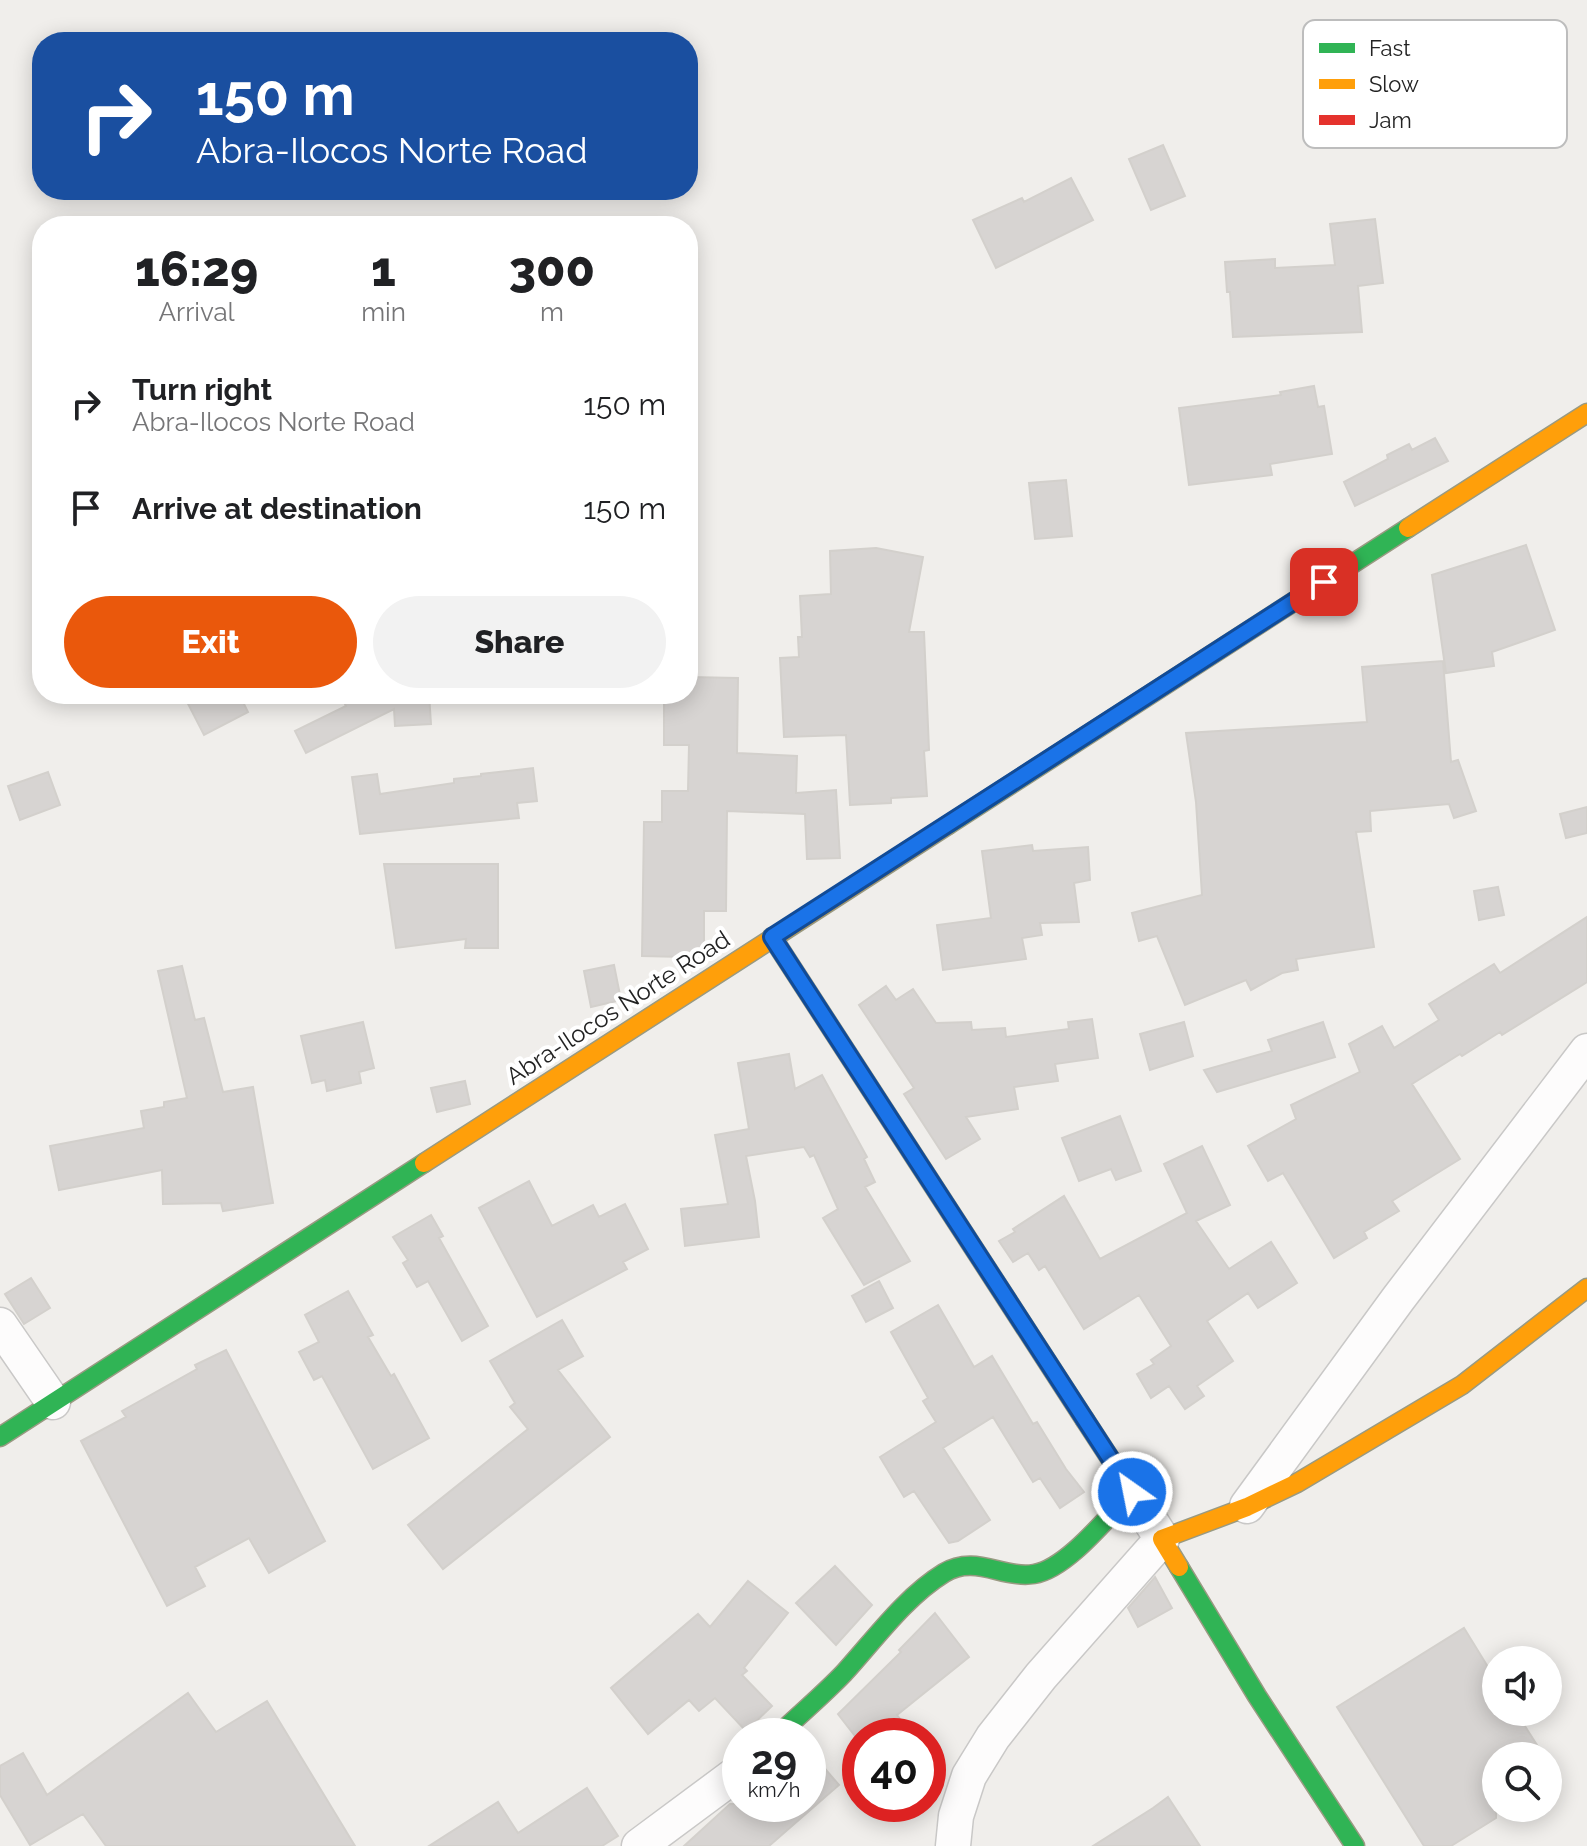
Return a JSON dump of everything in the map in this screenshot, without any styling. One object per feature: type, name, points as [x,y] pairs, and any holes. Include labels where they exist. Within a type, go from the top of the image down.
[{"type":"street","name":"Abra-Ilocos Norte Road","points":[[0,1437],[1587,413]]},
{"type":"street","points":[[772,937],[1132,1492],[1257,1696],[1355,1846]]},
{"type":"street","points":[[1247,1507],[1398,1299],[1587,1051]]},
{"type":"street","points":[[953,1846],[956,1816],[969,1776],[993,1737],[1041,1676],[1162,1539],[1247,1507],[1297,1483],[1462,1385],[1587,1288]]},
{"type":"street","points":[[0,1325],[53,1402]]},
{"type":"street","points":[[796,1718],[933,1580],[956,1567],[978,1565],[1035,1574],[1056,1565],[1132,1492]]},
{"type":"street","points":[[639,1846],[722,1784]]},
{"type":"building","points":[[1163,145],[1185,196],[1151,210],[1129,159]]},
{"type":"building","points":[[1071,178],[1093,220],[996,268],[973,220],[1022,198],[1024,202]]},
{"type":"building","points":[[1375,219],[1383,283],[1358,286],[1362,332],[1233,337],[1225,262],[1275,259],[1275,268],[1335,265],[1330,224]]},
{"type":"building","points":[[1314,386],[1318,407],[1324,406],[1332,454],[1270,464],[1272,475],[1189,485],[1179,408],[1281,395],[1280,392]]},
{"type":"building","points":[[1435,438],[1448,461],[1355,506],[1344,482],[1409,444],[1412,450]]},
{"type":"building","points":[[1066,480],[1072,536],[1035,539],[1029,483]]},
{"type":"building","points":[[1526,545],[1555,630],[1492,652],[1494,666],[1446,673],[1432,575]]},
{"type":"building","points":[[876,548],[923,557],[909,632],[924,632],[929,750],[924,751],[927,796],[891,798],[891,803],[850,805],[846,735],[784,737],[780,658],[799,657],[798,637],[802,637],[800,596],[831,594],[830,551]]},
{"type":"building","points":[[1443,661],[1451,762],[1458,760],[1476,811],[1454,818],[1449,804],[1370,811],[1371,831],[1356,832],[1374,947],[1296,959],[1298,970],[1282,973],[1251,990],[1246,980],[1185,1005],[1157,936],[1139,941],[1132,913],[1202,895],[1196,802],[1186,733],[1367,722],[1362,667]]},
{"type":"building","points":[[698,677],[738,678],[737,753],[797,756],[796,793],[836,790],[840,858],[807,859],[805,814],[727,811],[726,911],[704,911],[704,953],[700,956],[642,956],[644,822],[662,822],[662,791],[688,791],[689,745],[664,745],[664,704],[698,704]]},
{"type":"building","points":[[188,704],[244,704],[248,712],[204,735]]},
{"type":"building","points":[[430,704],[431,724],[395,726],[394,709],[306,753],[295,731],[346,706]]},
{"type":"building","points":[[533,768],[537,801],[517,803],[519,818],[360,834],[352,777],[377,774],[380,794],[454,783],[454,779],[481,774]]},
{"type":"building","points":[[48,772],[60,805],[20,820],[8,786]]},
{"type":"building","points":[[1587,807],[1587,833],[1566,838],[1560,814]]},
{"type":"building","points":[[1032,845],[1033,851],[1088,847],[1090,880],[1074,883],[1079,922],[1040,923],[1042,935],[1022,938],[1026,959],[943,970],[937,925],[991,918],[982,851]]},
{"type":"building","points":[[384,864],[498,864],[498,948],[465,948],[466,939],[396,948]]},
{"type":"building","points":[[1498,887],[1504,915],[1479,920],[1474,891]]},
{"type":"building","points":[[1587,917],[1587,982],[1502,1035],[1500,1032],[1412,1084],[1460,1159],[1392,1201],[1399,1211],[1364,1232],[1367,1238],[1334,1258],[1283,1173],[1268,1181],[1248,1146],[1296,1119],[1291,1105],[1360,1072],[1349,1044],[1382,1026],[1394,1048],[1439,1020],[1429,1004],[1494,964],[1500,973]]},
{"type":"building","points":[[614,965],[621,1000],[591,1007],[584,971]]},
{"type":"building","points":[[182,966],[195,1020],[204,1018],[223,1092],[253,1087],[273,1203],[223,1211],[221,1203],[163,1204],[162,1170],[59,1190],[50,1146],[144,1128],[141,1111],[164,1107],[164,1102],[187,1098],[158,971]]},
{"type":"building","points":[[886,986],[896,1000],[913,989],[936,1023],[971,1022],[972,1030],[1005,1028],[1006,1037],[1069,1029],[1068,1022],[1092,1019],[1098,1058],[1055,1064],[1058,1081],[1014,1087],[1018,1109],[966,1117],[980,1139],[946,1159],[904,1094],[914,1088],[859,1005]]},
{"type":"building","points":[[363,1022],[374,1068],[359,1072],[361,1083],[327,1091],[325,1080],[312,1083],[301,1036]]},
{"type":"building","points":[[1184,1022],[1193,1056],[1150,1070],[1140,1034]]},
{"type":"building","points":[[1323,1022],[1335,1057],[1217,1092],[1204,1070],[1272,1051],[1268,1040]]},
{"type":"building","points":[[789,1054],[795,1089],[822,1075],[867,1157],[864,1159],[875,1182],[865,1187],[910,1261],[864,1285],[823,1218],[838,1209],[814,1155],[810,1157],[804,1147],[746,1156],[759,1237],[685,1246],[681,1209],[728,1204],[715,1135],[749,1129],[738,1063]]},
{"type":"building","points":[[465,1081],[470,1104],[437,1112],[431,1088]]},
{"type":"building","points":[[1120,1116],[1141,1171],[1116,1180],[1111,1169],[1079,1181],[1062,1138]]},
{"type":"building","points":[[1202,1146],[1230,1205],[1196,1221],[1229,1269],[1271,1242],[1297,1283],[1258,1308],[1248,1293],[1207,1321],[1233,1361],[1197,1386],[1204,1396],[1185,1409],[1169,1386],[1151,1398],[1137,1374],[1154,1364],[1151,1360],[1171,1346],[1139,1295],[1084,1329],[1045,1266],[1039,1270],[1028,1253],[1013,1262],[999,1241],[1064,1196],[1100,1259],[1187,1213],[1164,1164]]},
{"type":"building","points":[[529,1181],[552,1226],[593,1205],[599,1217],[625,1204],[648,1249],[623,1262],[627,1269],[537,1317],[479,1208]]},
{"type":"building","points":[[431,1215],[443,1236],[439,1238],[488,1326],[462,1341],[428,1281],[417,1287],[403,1263],[408,1260],[393,1237]]},
{"type":"building","points":[[31,1278],[50,1308],[24,1324],[5,1294]]},
{"type":"building","points":[[879,1281],[893,1308],[866,1322],[852,1296]]},
{"type":"building","points":[[348,1291],[373,1335],[368,1337],[391,1376],[394,1374],[429,1438],[373,1469],[322,1376],[314,1380],[299,1352],[319,1342],[305,1315]]},
{"type":"building","points":[[938,1305],[974,1367],[992,1356],[1033,1424],[1037,1422],[1084,1492],[1060,1508],[1040,1478],[1033,1482],[993,1417],[943,1448],[990,1520],[958,1541],[949,1543],[914,1491],[904,1497],[880,1457],[936,1422],[923,1401],[928,1398],[891,1332]]},
{"type":"building","points":[[562,1320],[583,1356],[558,1370],[610,1437],[443,1569],[408,1525],[528,1429],[510,1407],[515,1403],[490,1361]]},
{"type":"building","points":[[226,1350],[325,1541],[269,1573],[249,1538],[195,1567],[205,1586],[167,1606],[81,1441],[126,1417],[122,1411],[197,1369],[195,1365]]},
{"type":"building","points":[[835,1566],[872,1605],[836,1645],[796,1603]]},
{"type":"building","points":[[1155,1577],[1172,1608],[1138,1627],[1128,1608]]},
{"type":"building","points":[[748,1581],[788,1613],[744,1668],[747,1671],[742,1675],[772,1706],[760,1718],[734,1718],[715,1698],[699,1711],[689,1700],[648,1734],[611,1688],[698,1614],[710,1627]]},
{"type":"building","points":[[935,1613],[969,1657],[897,1715],[899,1718],[842,1719],[838,1714],[901,1652],[899,1650]]},
{"type":"building","points":[[1464,1628],[1482,1657],[1482,1726],[1525,1726],[1535,1742],[1482,1742],[1482,1822],[1490,1822],[1451,1846],[1424,1846],[1337,1707]]},
{"type":"building","points":[[188,1693],[216,1732],[267,1701],[355,1846],[106,1846],[83,1814],[30,1845],[0,1795],[0,1766],[23,1753],[47,1795]]},
{"type":"building","points":[[826,1770],[839,1785],[826,1796]]},
{"type":"building","points":[[587,1788],[618,1836],[602,1846],[429,1846],[498,1802],[518,1833]]},
{"type":"building","points":[[1168,1797],[1200,1846],[1093,1846],[1153,1808]]},
{"type":"building","points":[[722,1811],[722,1822],[797,1822],[769,1846],[684,1846]]},
{"type":"traffic: fast","points":[[948,825],[1408,528]]},
{"type":"traffic: fast","points":[[0,1437],[424,1163]]},
{"type":"traffic: fast","points":[[796,1718],[844,1673],[903,1606],[944,1573],[955,1568],[978,1566],[1023,1575],[1034,1574],[1060,1562],[1100,1527],[1132,1492],[1085,1420]]},
{"type":"traffic: fast","points":[[1179,1567],[1257,1696],[1355,1846]]},
{"type":"traffic: slow","points":[[1408,528],[1587,413]]},
{"type":"traffic: slow","points":[[424,1163],[948,825]]},
{"type":"traffic: slow","points":[[1179,1567],[1162,1539],[1247,1507],[1297,1483],[1462,1385],[1587,1288]]},
{"type":"traffic: jam","points":[[772,937],[1085,1420]]},
{"type":"route","points":[[1132,1492],[772,937],[1324,582]]}]
